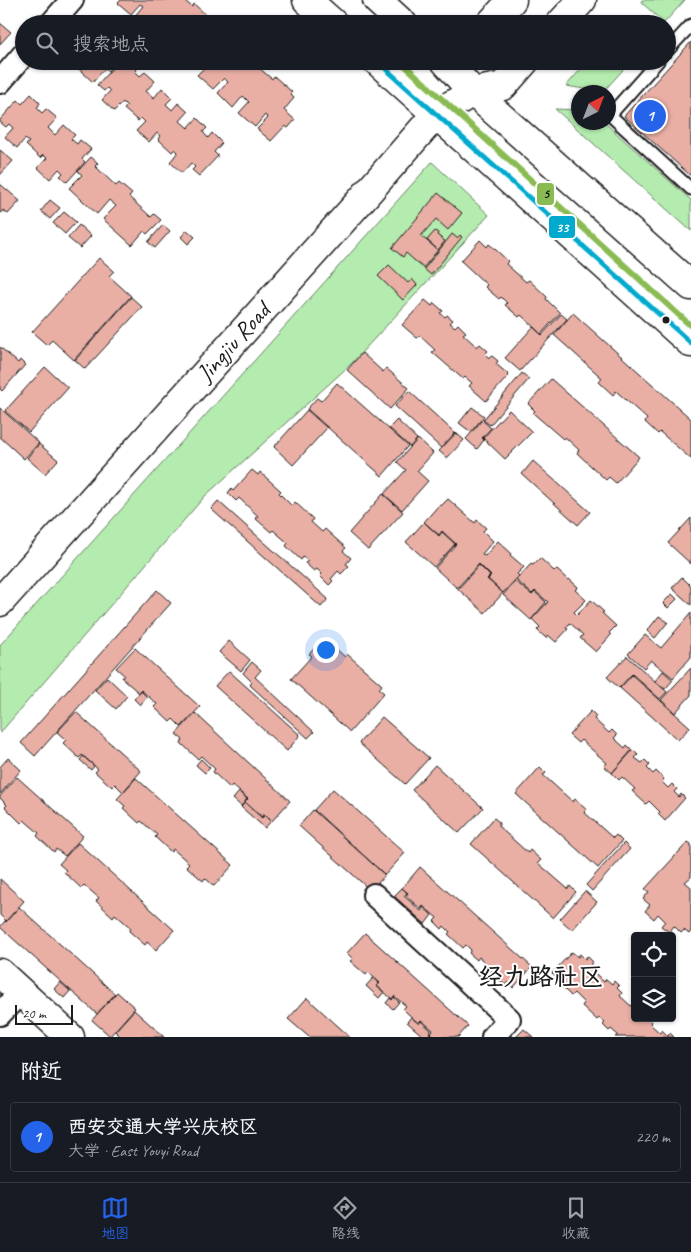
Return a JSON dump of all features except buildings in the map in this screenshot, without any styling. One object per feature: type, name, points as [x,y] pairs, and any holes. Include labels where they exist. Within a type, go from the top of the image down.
[{"type":"main road","points":[[307,0],[324,15]]},
{"type":"main road","points":[[377,0],[393,15]]},
{"type":"main road","points":[[498,15],[512,0]]},
{"type":"main road","points":[[568,15],[582,0]]},
{"type":"main road","points":[[387,70],[691,343]]},
{"type":"main road","points":[[436,114],[449,70]]},
{"type":"main road","points":[[456,70],[473,92],[691,286]]},
{"type":"main road","name":"Jingjiu Road","points":[[0,602],[436,114],[473,92],[502,86],[517,70]]},
{"type":"main road","points":[[0,973],[70,1037]]},
{"type":"street","points":[[59,15],[72,0]]},
{"type":"street","points":[[0,82],[15,64]]},
{"type":"street","points":[[374,895],[509,1019],[493,1037]]},
{"type":"street","points":[[0,1014],[21,992]]},
{"type":"lane","points":[[676,41],[691,25]]},
{"type":"lane","points":[[650,70],[610,115],[691,189]]},
{"type":"green space","points":[[642,0],[685,0],[671,15],[655,15],[641,2]]},
{"type":"green space","points":[[580,70],[623,70],[609,85],[571,85],[571,87],[566,86]]},
{"type":"green space","points":[[555,109],[571,110],[571,123]]},
{"type":"green space","points":[[578,130],[613,130],[691,200],[691,231]]},
{"type":"green space","points":[[432,162],[489,215],[350,365],[205,496],[0,733],[0,645]]},
{"type":"transit line","name":"33","points":[[387,70],[691,343]]},
{"type":"transit line","name":"5","points":[[410,70],[691,326]]},
{"type":"place","name":"西安交通大学兴庆校区","points":[[650,116]]},
{"type":"district","name":"经九路社区","points":[[541,977]]}]
